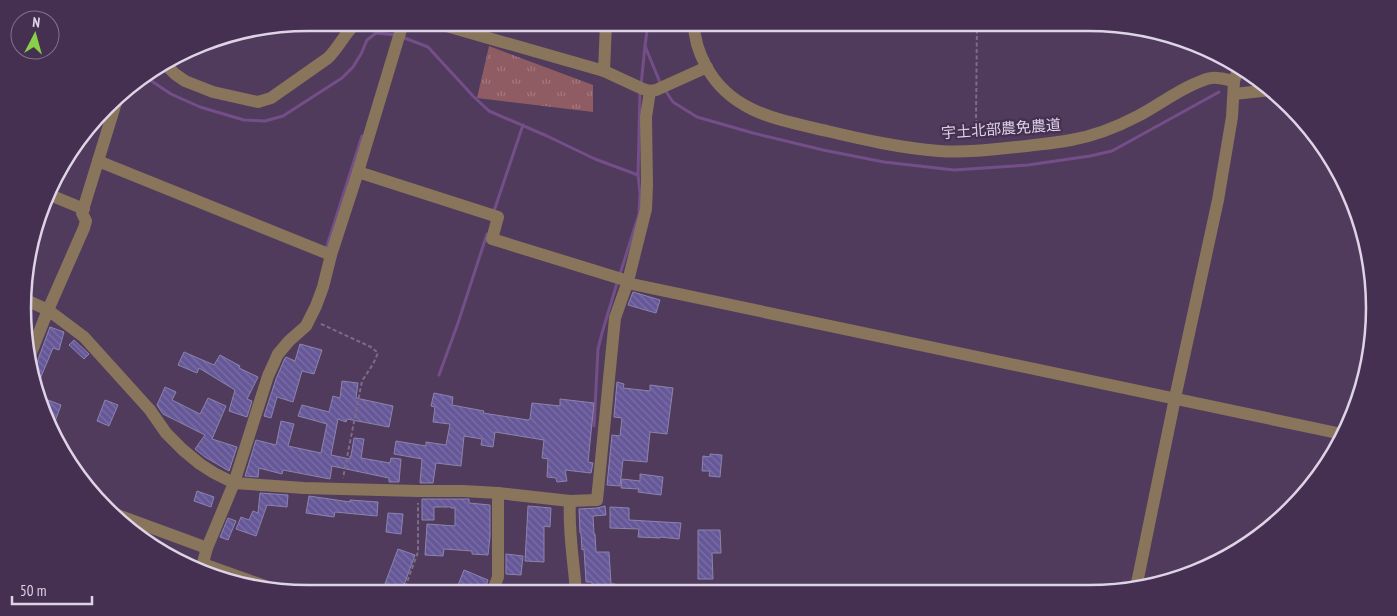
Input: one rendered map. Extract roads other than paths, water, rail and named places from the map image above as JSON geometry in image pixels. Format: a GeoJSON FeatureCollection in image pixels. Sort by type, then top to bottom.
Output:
{"type":"FeatureCollection","features":[{"type":"Feature","properties":{"kind":"street"},"geometry":{"type":"LineString","coordinates":[[169,68],[185,81],[206,89],[258,102],[271,98],[316,67],[335,50],[344,31]]}},
{"type":"Feature","properties":{"kind":"street"},"geometry":{"type":"LineString","coordinates":[[203,564],[207,548],[234,483],[268,376],[278,354],[288,341],[306,326],[324,287],[331,255],[358,172],[399,31]]}},
{"type":"Feature","properties":{"kind":"street"},"geometry":{"type":"LineString","coordinates":[[467,31],[604,71],[650,91],[707,67]]}},
{"type":"Feature","properties":{"kind":"street"},"geometry":{"type":"LineString","coordinates":[[604,71],[606,31]]}},
{"type":"Feature","properties":{"kind":"street","name":"宇土北部農免農道"},"geometry":{"type":"LineString","coordinates":[[695,31],[701,56],[713,78],[737,102],[767,116],[881,144],[940,151],[981,150],[1071,140],[1103,132],[1139,116],[1173,95],[1207,79],[1219,78],[1255,86]]}},
{"type":"Feature","properties":{"kind":"street"},"geometry":{"type":"LineString","coordinates":[[1138,580],[1218,200],[1231,124],[1235,82]]}},
{"type":"Feature","properties":{"kind":"street"},"geometry":{"type":"LineString","coordinates":[[31,302],[48,310],[84,337],[150,410],[166,433],[183,450],[207,469],[234,483],[304,488],[463,491],[570,501],[597,500],[615,318],[627,282],[646,210],[646,117],[650,91]]}},
{"type":"Feature","properties":{"kind":"street"},"geometry":{"type":"LineString","coordinates":[[34,345],[84,228],[86,221],[82,214],[113,111]]}},
{"type":"Feature","properties":{"kind":"street"},"geometry":{"type":"LineString","coordinates":[[98,161],[331,255]]}},
{"type":"Feature","properties":{"kind":"street"},"geometry":{"type":"LineString","coordinates":[[358,172],[498,217],[492,239],[627,282],[1336,433]]}},
{"type":"Feature","properties":{"kind":"street"},"geometry":{"type":"LineString","coordinates":[[55,197],[84,209]]}},
{"type":"Feature","properties":{"kind":"street"},"geometry":{"type":"LineString","coordinates":[[495,585],[498,577],[498,493]]}},
{"type":"Feature","properties":{"kind":"street"},"geometry":{"type":"LineString","coordinates":[[570,501],[570,535],[575,585]]}},
{"type":"Feature","properties":{"kind":"street"},"geometry":{"type":"LineString","coordinates":[[130,520],[207,548]]}},
{"type":"Feature","properties":{"kind":"waterway"},"geometry":{"type":"LineString","coordinates":[[647,31],[645,46],[661,85]]}},
{"type":"Feature","properties":{"kind":"waterway"},"geometry":{"type":"LineString","coordinates":[[151,80],[171,94],[200,107],[244,120],[265,121],[283,116],[342,78],[353,67],[367,40],[376,33],[396,35]]}},
{"type":"Feature","properties":{"kind":"waterway"},"geometry":{"type":"LineString","coordinates":[[402,37],[428,47],[489,111],[595,159],[638,175]]}},
{"type":"Feature","properties":{"kind":"waterway"},"geometry":{"type":"LineString","coordinates":[[641,85],[645,46]]}},
{"type":"Feature","properties":{"kind":"waterway"},"geometry":{"type":"LineString","coordinates":[[665,90],[673,102],[697,117],[753,133],[884,162],[954,170],[1028,165],[1112,151],[1219,92]]}},
{"type":"Feature","properties":{"kind":"waterway"},"geometry":{"type":"LineString","coordinates":[[620,274],[639,214],[640,91]]}},
{"type":"Feature","properties":{"kind":"waterway"},"geometry":{"type":"LineString","coordinates":[[494,211],[523,125]]}},
{"type":"Feature","properties":{"kind":"waterway"},"geometry":{"type":"LineString","coordinates":[[326,249],[362,136]]}},
{"type":"Feature","properties":{"kind":"waterway"},"geometry":{"type":"LineString","coordinates":[[439,375],[487,234]]}},
{"type":"Feature","properties":{"kind":"waterway"},"geometry":{"type":"LineString","coordinates":[[594,426],[598,349],[618,280]]}}]}
